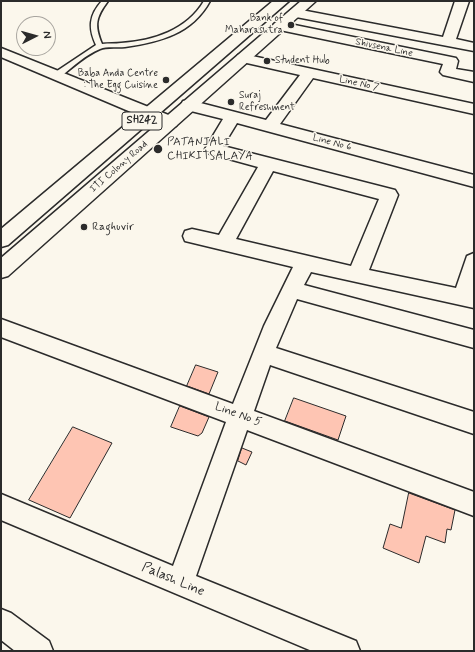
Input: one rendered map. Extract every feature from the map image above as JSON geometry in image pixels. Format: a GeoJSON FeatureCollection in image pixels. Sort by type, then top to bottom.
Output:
{"type":"FeatureCollection","features":[{"type":"Feature","properties":{"kind":"main road","name":"SH242"},"geometry":{"type":"LineString","coordinates":[[1,240],[151,114],[282,1]]}},
{"type":"Feature","properties":{"kind":"main road","name":"ITI Colony Road"},"geometry":{"type":"LineString","coordinates":[[1,270],[309,1]]}},
{"type":"Feature","properties":{"kind":"street"},"geometry":{"type":"LineString","coordinates":[[448,42],[462,1]]}},
{"type":"Feature","properties":{"kind":"street"},"geometry":{"type":"LineString","coordinates":[[296,12],[474,47]]}},
{"type":"Feature","properties":{"kind":"street","name":"Shivsena Line"},"geometry":{"type":"LineString","coordinates":[[280,26],[451,61],[448,72],[474,77]]}},
{"type":"Feature","properties":{"kind":"street"},"geometry":{"type":"LineString","coordinates":[[1,52],[170,122]]}},
{"type":"Feature","properties":{"kind":"street","name":"Line No 7"},"geometry":{"type":"LineString","coordinates":[[243,58],[474,109]]}},
{"type":"Feature","properties":{"kind":"street"},"geometry":{"type":"LineString","coordinates":[[269,127],[309,73]]}},
{"type":"Feature","properties":{"kind":"street","name":"Line No 6"},"geometry":{"type":"LineString","coordinates":[[189,106],[474,181]]}},
{"type":"Feature","properties":{"kind":"street"},"geometry":{"type":"LineString","coordinates":[[232,117],[213,149],[268,165],[389,195],[357,275]]}},
{"type":"Feature","properties":{"kind":"street"},"geometry":{"type":"LineString","coordinates":[[224,243],[268,165]]}},
{"type":"Feature","properties":{"kind":"street"},"geometry":{"type":"LineString","coordinates":[[192,236],[357,275],[468,298],[474,261]]}},
{"type":"Feature","properties":{"kind":"street"},"geometry":{"type":"LineString","coordinates":[[180,583],[263,353],[274,326],[305,263]]}},
{"type":"Feature","properties":{"kind":"street"},"geometry":{"type":"LineString","coordinates":[[292,290],[474,339]]}},
{"type":"Feature","properties":{"kind":"street","name":"Line No 5"},"geometry":{"type":"LineString","coordinates":[[1,328],[474,504]]}},
{"type":"Feature","properties":{"kind":"street"},"geometry":{"type":"LineString","coordinates":[[263,353],[474,423]]}},
{"type":"Feature","properties":{"kind":"street","name":"Palash Line"},"geometry":{"type":"LineString","coordinates":[[1,507],[346,651]]}},
{"type":"Feature","properties":{"kind":"street"},"geometry":{"type":"LineString","coordinates":[[1,623],[39,651]]}},
{"type":"Feature","properties":{"kind":"lane"},"geometry":{"type":"LineString","coordinates":[[100,46],[95,37],[92,26],[95,14],[105,1]]}},
{"type":"Feature","properties":{"kind":"lane"},"geometry":{"type":"LineString","coordinates":[[57,75],[100,46],[128,44],[170,34],[199,15],[206,1]]}},
{"type":"Feature","properties":{"kind":"building"},"geometry":{"type":"Polygon","coordinates":[[[196,365],[218,372],[209,394],[187,386],[196,365]]]}},
{"type":"Feature","properties":{"kind":"building"},"geometry":{"type":"Polygon","coordinates":[[[294,398],[346,416],[338,440],[285,421],[294,398]]]}},
{"type":"Feature","properties":{"kind":"building"},"geometry":{"type":"Polygon","coordinates":[[[180,406],[209,417],[202,433],[198,436],[171,427],[180,406]]]}},
{"type":"Feature","properties":{"kind":"building"},"geometry":{"type":"Polygon","coordinates":[[[73,427],[112,443],[70,518],[29,500],[73,427]]]}},
{"type":"Feature","properties":{"kind":"building"},"geometry":{"type":"Polygon","coordinates":[[[242,448],[252,452],[246,465],[238,461],[242,448]]]}},
{"type":"Feature","properties":{"kind":"building"},"geometry":{"type":"Polygon","coordinates":[[[409,493],[455,510],[451,530],[447,529],[445,543],[426,536],[419,563],[383,548],[390,524],[401,528],[409,493]]]}},
{"type":"Feature","properties":{"kind":"place","name":"Bank of Maharashtra"},"geometry":{"type":"Point","coordinates":[291,25]}},
{"type":"Feature","properties":{"kind":"place","name":"Student Hub"},"geometry":{"type":"Point","coordinates":[267,61]}},
{"type":"Feature","properties":{"kind":"place","name":"Baba Anda Centre : The Egg Cuisine"},"geometry":{"type":"Point","coordinates":[166,80]}},
{"type":"Feature","properties":{"kind":"place","name":"Suraj Refreshment"},"geometry":{"type":"Point","coordinates":[231,102]}},
{"type":"Feature","properties":{"kind":"place","name":"PATANJALI CHIKITSALAYA"},"geometry":{"type":"Point","coordinates":[158,149]}},
{"type":"Feature","properties":{"kind":"place","name":"Raghuvir"},"geometry":{"type":"Point","coordinates":[84,227]}}]}
